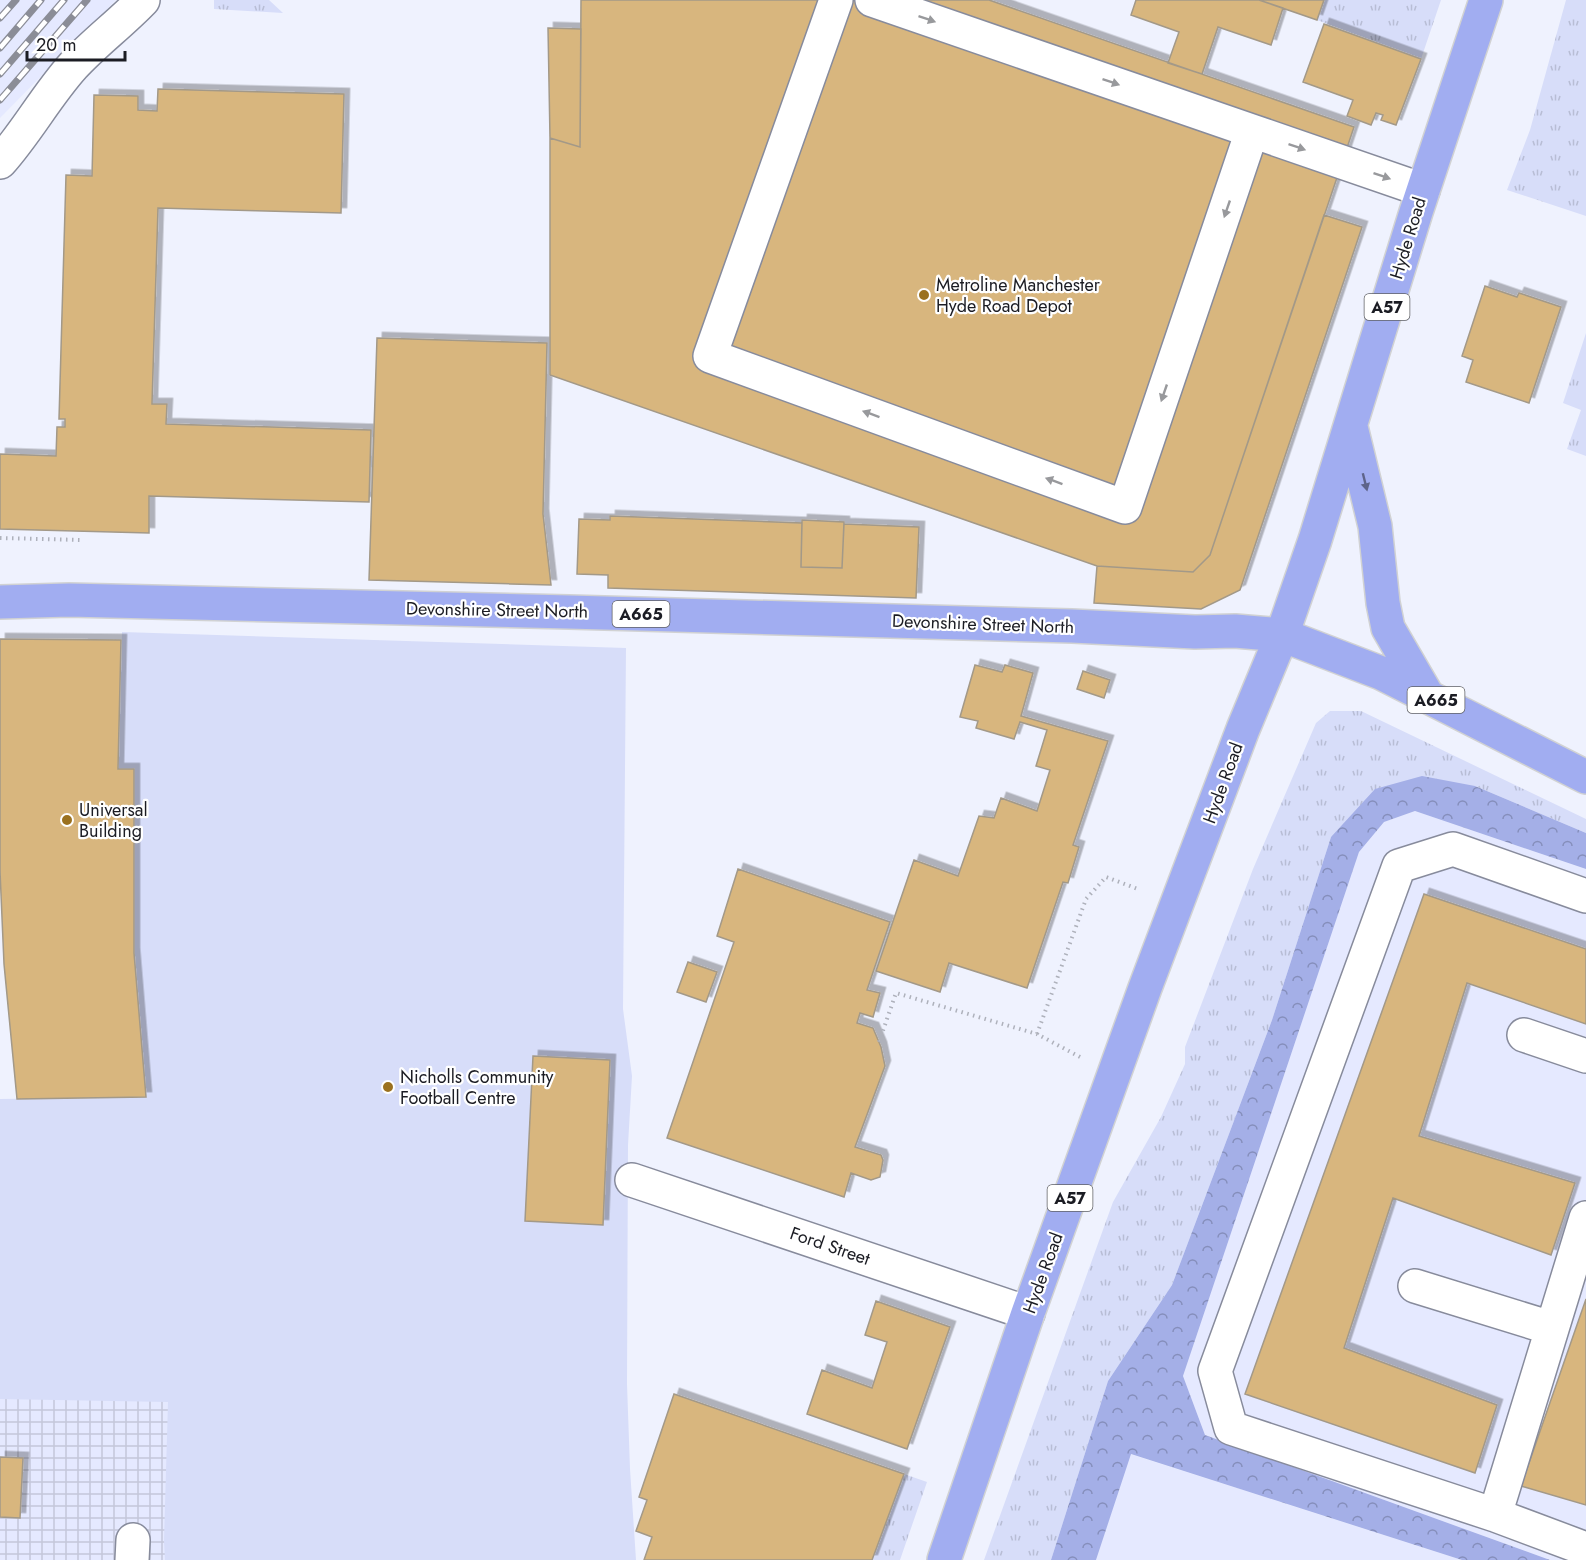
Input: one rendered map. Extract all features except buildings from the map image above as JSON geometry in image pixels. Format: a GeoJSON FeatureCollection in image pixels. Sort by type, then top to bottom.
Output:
{"type":"FeatureCollection","features":[{"type":"Feature","properties":{"kind":"highway","name":"Hyde Road"},"geometry":{"type":"LineString","coordinates":[[944,1560],[1145,988],[1243,729],[1282,635],[1315,540],[1420,201],[1486,0]]}},
{"type":"Feature","properties":{"kind":"highway"},"geometry":{"type":"LineString","coordinates":[[1351,425],[1375,526],[1388,628],[1427,695]]}},
{"type":"Feature","properties":{"kind":"highway","name":"Devonshire Street North"},"geometry":{"type":"LineString","coordinates":[[0,602],[80,600],[581,612],[1072,626],[1195,632],[1235,631],[1282,635]]}},
{"type":"Feature","properties":{"kind":"highway","name":"A665"},"geometry":{"type":"LineString","coordinates":[[1282,635],[1364,665],[1586,777]]}},
{"type":"Feature","properties":{"kind":"street"},"geometry":{"type":"LineString","coordinates":[[0,162],[16,144],[42,105],[73,66],[143,0]]}},
{"type":"Feature","properties":{"kind":"street"},"geometry":{"type":"LineString","coordinates":[[836,0],[710,356],[1125,507],[1249,142]]}},
{"type":"Feature","properties":{"kind":"street"},"geometry":{"type":"LineString","coordinates":[[872,0],[1249,142],[1420,201]]}},
{"type":"Feature","properties":{"kind":"street"},"geometry":{"type":"LineString","coordinates":[[1586,896],[1453,849],[1399,866],[1215,1371],[1231,1428],[1495,1515],[1586,1549]]}},
{"type":"Feature","properties":{"kind":"street"},"geometry":{"type":"LineString","coordinates":[[1524,1035],[1586,1056]]}},
{"type":"Feature","properties":{"kind":"street","name":"Ford Street"},"geometry":{"type":"LineString","coordinates":[[632,1179],[1029,1313]]}},
{"type":"Feature","properties":{"kind":"street"},"geometry":{"type":"LineString","coordinates":[[1495,1515],[1586,1218]]}},
{"type":"Feature","properties":{"kind":"street"},"geometry":{"type":"LineString","coordinates":[[1415,1286],[1551,1328]]}},
{"type":"Feature","properties":{"kind":"path"},"geometry":{"type":"LineString","coordinates":[[0,538],[82,540]]}},
{"type":"Feature","properties":{"kind":"path"},"geometry":{"type":"LineString","coordinates":[[1037,1034],[1086,899],[1106,877],[1138,888]]}},
{"type":"Feature","properties":{"kind":"path"},"geometry":{"type":"LineString","coordinates":[[879,1042],[896,993],[1037,1034],[1080,1057]]}},
{"type":"Feature","properties":{"kind":"shaded area"},"geometry":{"type":"Polygon","coordinates":[[[0,0],[116,0],[0,118],[0,0]]]}},
{"type":"Feature","properties":{"kind":"shaded area"},"geometry":{"type":"Polygon","coordinates":[[[1415,811],[1586,869],[1586,1560],[1550,1560],[1205,1435],[1183,1376],[1359,852],[1384,822],[1415,811]]]}},
{"type":"Feature","properties":{"kind":"shaded area"},"geometry":{"type":"Polygon","coordinates":[[[0,1392],[172,1398],[180,1560],[0,1560],[0,1392]]]}},
{"type":"Feature","properties":{"kind":"shaded area"},"geometry":{"type":"Polygon","coordinates":[[[1130,1454],[1462,1560],[1096,1560],[1130,1454]]]}},
{"type":"Feature","properties":{"kind":"green space"},"geometry":{"type":"Polygon","coordinates":[[[214,0],[269,0],[283,13],[214,9],[214,0]]]}},
{"type":"Feature","properties":{"kind":"green space"},"geometry":{"type":"Polygon","coordinates":[[[1324,0],[1441,0],[1421,59],[1317,20],[1324,0]]]}},
{"type":"Feature","properties":{"kind":"green space"},"geometry":{"type":"Polygon","coordinates":[[[1566,0],[1586,0],[1586,216],[1507,190],[1530,130],[1566,0]]]}},
{"type":"Feature","properties":{"kind":"green space"},"geometry":{"type":"Polygon","coordinates":[[[1586,333],[1586,456],[1567,449],[1581,410],[1563,403],[1586,333]]]}},
{"type":"Feature","properties":{"kind":"green space","name":"Nicholls Community Football Centre"},"geometry":{"type":"Polygon","coordinates":[[[122,632],[626,648],[623,1009],[632,1076],[628,1145],[627,1384],[636,1560],[165,1560],[168,1402],[0,1399],[0,1099],[146,1097],[134,953],[134,769],[118,769],[122,632]]]}},
{"type":"Feature","properties":{"kind":"green space"},"geometry":{"type":"Polygon","coordinates":[[[1330,711],[1361,711],[1586,819],[1586,833],[1475,786],[1331,837],[1272,1020],[1172,1285],[1108,1381],[1051,1560],[984,1560],[1113,1202],[1161,1117],[1185,1064],[1185,1047],[1253,869],[1316,723],[1330,711]]]}},
{"type":"Feature","properties":{"kind":"green space"},"geometry":{"type":"Polygon","coordinates":[[[1422,776],[1475,786],[1586,833],[1586,869],[1415,811],[1384,822],[1359,852],[1183,1376],[1205,1435],[1550,1560],[1462,1560],[1131,1454],[1096,1560],[1051,1560],[1108,1381],[1172,1285],[1272,1020],[1331,837],[1375,789],[1422,776]]]}},
{"type":"Feature","properties":{"kind":"green space"},"geometry":{"type":"Polygon","coordinates":[[[904,1474],[927,1482],[900,1560],[872,1560],[904,1474]]]}},
{"type":"Feature","properties":{"kind":"railway"},"geometry":{"type":"LineString","coordinates":[[0,18],[16,0]]}},
{"type":"Feature","properties":{"kind":"railway"},"geometry":{"type":"LineString","coordinates":[[0,48],[41,0]]}},
{"type":"Feature","properties":{"kind":"railway"},"geometry":{"type":"LineString","coordinates":[[0,74],[64,0]]}},
{"type":"Feature","properties":{"kind":"railway"},"geometry":{"type":"LineString","coordinates":[[0,100],[87,0]]}},
{"type":"Feature","properties":{"kind":"place","name":"Metroline Manchester Hyde Road Depot"},"geometry":{"type":"Point","coordinates":[924,295]}},
{"type":"Feature","properties":{"kind":"place","name":"Universal Building"},"geometry":{"type":"Point","coordinates":[67,820]}},
{"type":"Feature","properties":{"kind":"place","name":"Nicholls Community Football Centre"},"geometry":{"type":"Point","coordinates":[388,1087]}}]}
